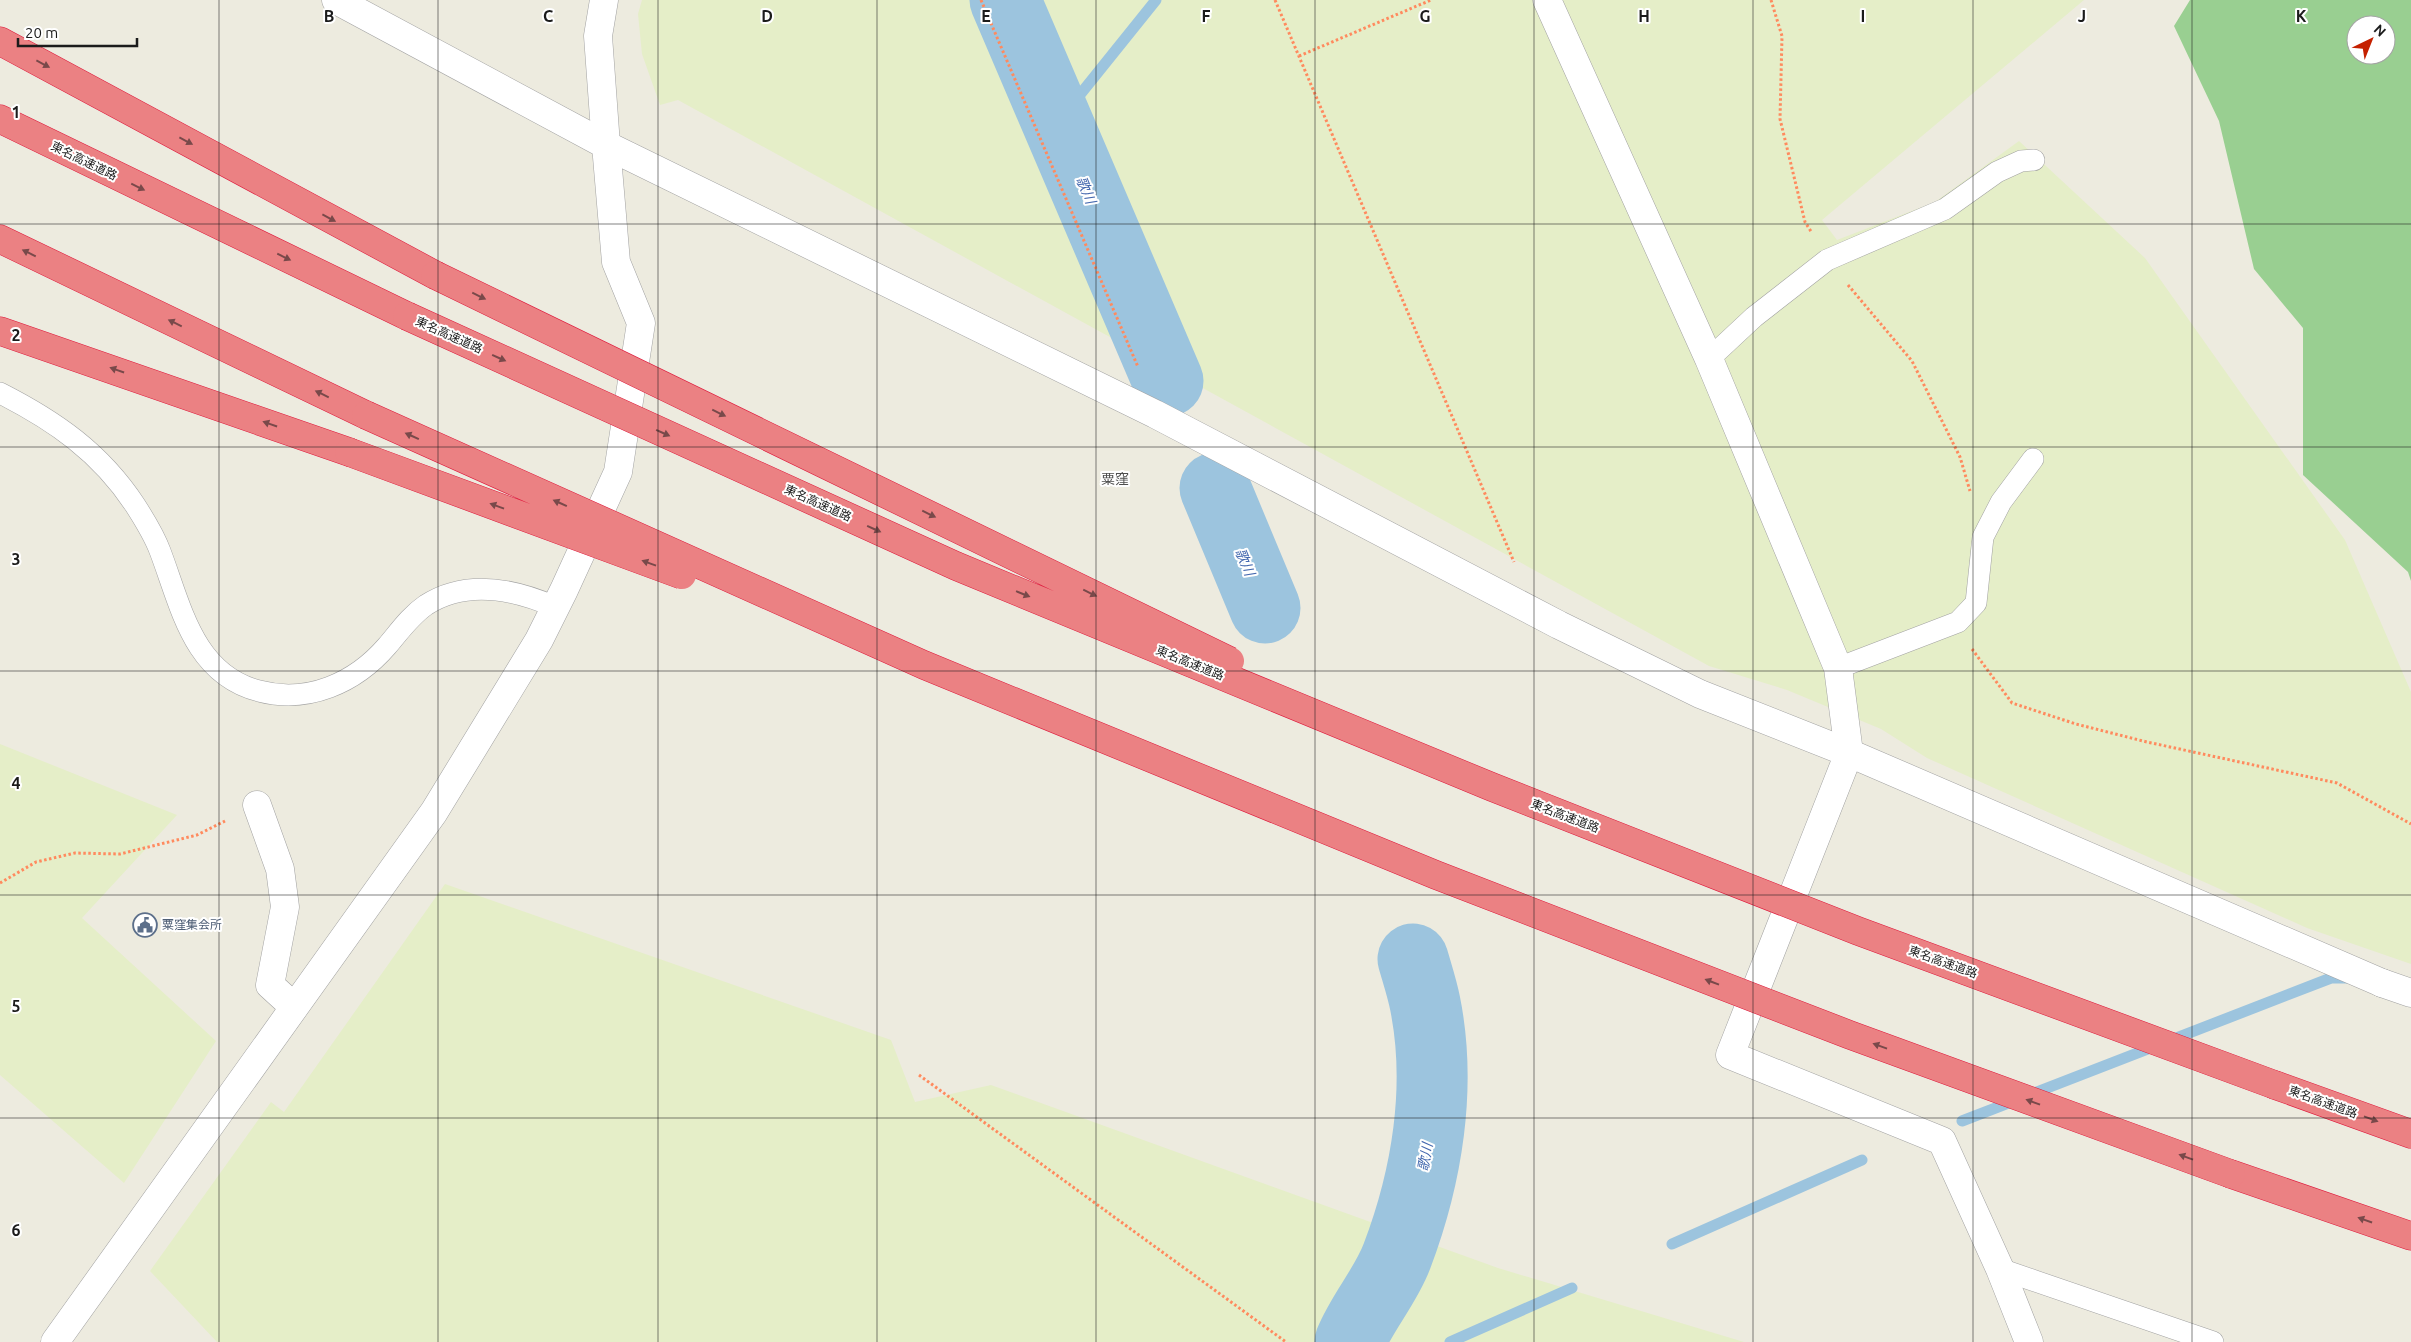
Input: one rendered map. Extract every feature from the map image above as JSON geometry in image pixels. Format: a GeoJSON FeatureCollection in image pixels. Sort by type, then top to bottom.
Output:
{"type":"FeatureCollection","features":[{"type":"Feature","properties":{"kind":"highway"},"geometry":{"type":"LineString","coordinates":[[0,41],[435,275],[1492,787]]}},
{"type":"Feature","properties":{"kind":"highway","name":"東名高速道路"},"geometry":{"type":"LineString","coordinates":[[0,119],[407,316],[956,566],[1492,787],[1849,927],[2411,1134]]}},
{"type":"Feature","properties":{"kind":"highway"},"geometry":{"type":"LineString","coordinates":[[0,238],[366,415],[924,665],[1436,875],[1850,1035],[2232,1174],[2411,1236]]}},
{"type":"Feature","properties":{"kind":"highway"},"geometry":{"type":"LineString","coordinates":[[0,331],[350,452],[924,665]]}},
{"type":"Feature","properties":{"kind":"street"},"geometry":{"type":"LineString","coordinates":[[336,0],[606,145],[1156,414],[1559,625],[1700,694],[1849,753],[2411,993]]}},
{"type":"Feature","properties":{"kind":"street"},"geometry":{"type":"LineString","coordinates":[[55,1342],[434,812],[493,719],[555,608],[618,472],[641,323],[616,262],[598,36],[604,0]]}},
{"type":"Feature","properties":{"kind":"street"},"geometry":{"type":"LineString","coordinates":[[1548,0],[1709,359],[1838,668],[1849,753],[1730,1055],[1942,1141],[2000,1270],[2029,1342]]}},
{"type":"Feature","properties":{"kind":"street"},"geometry":{"type":"LineString","coordinates":[[257,805],[280,869],[285,907],[270,985],[294,1007]]}},
{"type":"Feature","properties":{"kind":"lane"},"geometry":{"type":"LineString","coordinates":[[1709,359],[1754,317],[1827,260],[1945,209],[1997,172],[2021,161],[2034,160]]}},
{"type":"Feature","properties":{"kind":"lane"},"geometry":{"type":"LineString","coordinates":[[0,393],[63,429],[102,464],[134,504],[159,549],[180,609],[196,645],[225,676],[242,685],[282,695],[302,695],[325,690],[342,683],[377,657],[410,618],[426,605],[460,591],[499,589],[535,598],[555,608]]}},
{"type":"Feature","properties":{"kind":"lane"},"geometry":{"type":"LineString","coordinates":[[1838,668],[1958,622],[1976,603],[1983,537],[2002,502],[2033,459]]}},
{"type":"Feature","properties":{"kind":"lane"},"geometry":{"type":"LineString","coordinates":[[2000,1270],[2213,1342]]}},
{"type":"Feature","properties":{"kind":"path"},"geometry":{"type":"LineString","coordinates":[[981,0],[1133,354],[1156,414]]}},
{"type":"Feature","properties":{"kind":"path"},"geometry":{"type":"LineString","coordinates":[[1275,0],[1515,563]]}},
{"type":"Feature","properties":{"kind":"path"},"geometry":{"type":"LineString","coordinates":[[1299,56],[1431,0]]}},
{"type":"Feature","properties":{"kind":"path"},"geometry":{"type":"LineString","coordinates":[[1958,622],[1976,656],[2012,703],[2076,724],[2147,742],[2337,783],[2411,824]]}},
{"type":"Feature","properties":{"kind":"path"},"geometry":{"type":"LineString","coordinates":[[0,883],[36,862],[75,853],[120,854],[197,835],[257,805]]}},
{"type":"Feature","properties":{"kind":"path"},"geometry":{"type":"LineString","coordinates":[[919,1075],[1286,1342]]}},
{"type":"Feature","properties":{"kind":"green space"},"geometry":{"type":"Polygon","coordinates":[[[642,0],[2084,0],[1822,220],[1837,240],[1935,202],[2019,141],[2145,258],[2345,540],[2411,692],[2411,964],[2307,928],[1927,758],[1881,729],[1787,690],[1709,666],[678,100],[660,105],[642,54],[638,14],[642,0]]]}},
{"type":"Feature","properties":{"kind":"green space"},"geometry":{"type":"Polygon","coordinates":[[[2190,0],[2411,0],[2411,581],[2408,572],[2303,475],[2303,328],[2254,269],[2219,121],[2174,26],[2190,0]]]}},
{"type":"Feature","properties":{"kind":"green space"},"geometry":{"type":"Polygon","coordinates":[[[0,744],[177,815],[82,918],[216,1041],[124,1183],[0,1075],[0,744]]]}},
{"type":"Feature","properties":{"kind":"green space"},"geometry":{"type":"Polygon","coordinates":[[[445,884],[891,1040],[915,1102],[991,1085],[1498,1268],[1744,1342],[217,1342],[150,1271],[271,1102],[284,1112],[445,884]]]}},
{"type":"Feature","properties":{"kind":"waterway","name":"歌川"},"geometry":{"type":"LineString","coordinates":[[1005,0],[1168,381]]}},
{"type":"Feature","properties":{"kind":"waterway"},"geometry":{"type":"LineString","coordinates":[[1058,122],[1156,0]]}},
{"type":"Feature","properties":{"kind":"waterway","name":"歌川"},"geometry":{"type":"LineString","coordinates":[[1215,488],[1265,608]]}},
{"type":"Feature","properties":{"kind":"waterway","name":"歌川"},"geometry":{"type":"LineString","coordinates":[[1350,1342],[1387,1278],[1397,1256],[1408,1226],[1424,1163],[1432,1099],[1432,1067],[1425,1003],[1413,959]]}},
{"type":"Feature","properties":{"kind":"waterway"},"geometry":{"type":"LineString","coordinates":[[1962,1121],[2331,978],[2352,978]]}},
{"type":"Feature","properties":{"kind":"waterway"},"geometry":{"type":"LineString","coordinates":[[1672,1244],[1862,1160]]}},
{"type":"Feature","properties":{"kind":"waterway"},"geometry":{"type":"LineString","coordinates":[[1450,1342],[1572,1288]]}},
{"type":"Feature","properties":{"kind":"place","name":"粟窪集会所"},"geometry":{"type":"Point","coordinates":[145,925]}},
{"type":"Feature","properties":{"kind":"district","name":"粟窪"},"geometry":{"type":"Point","coordinates":[1115,479]}}]}
